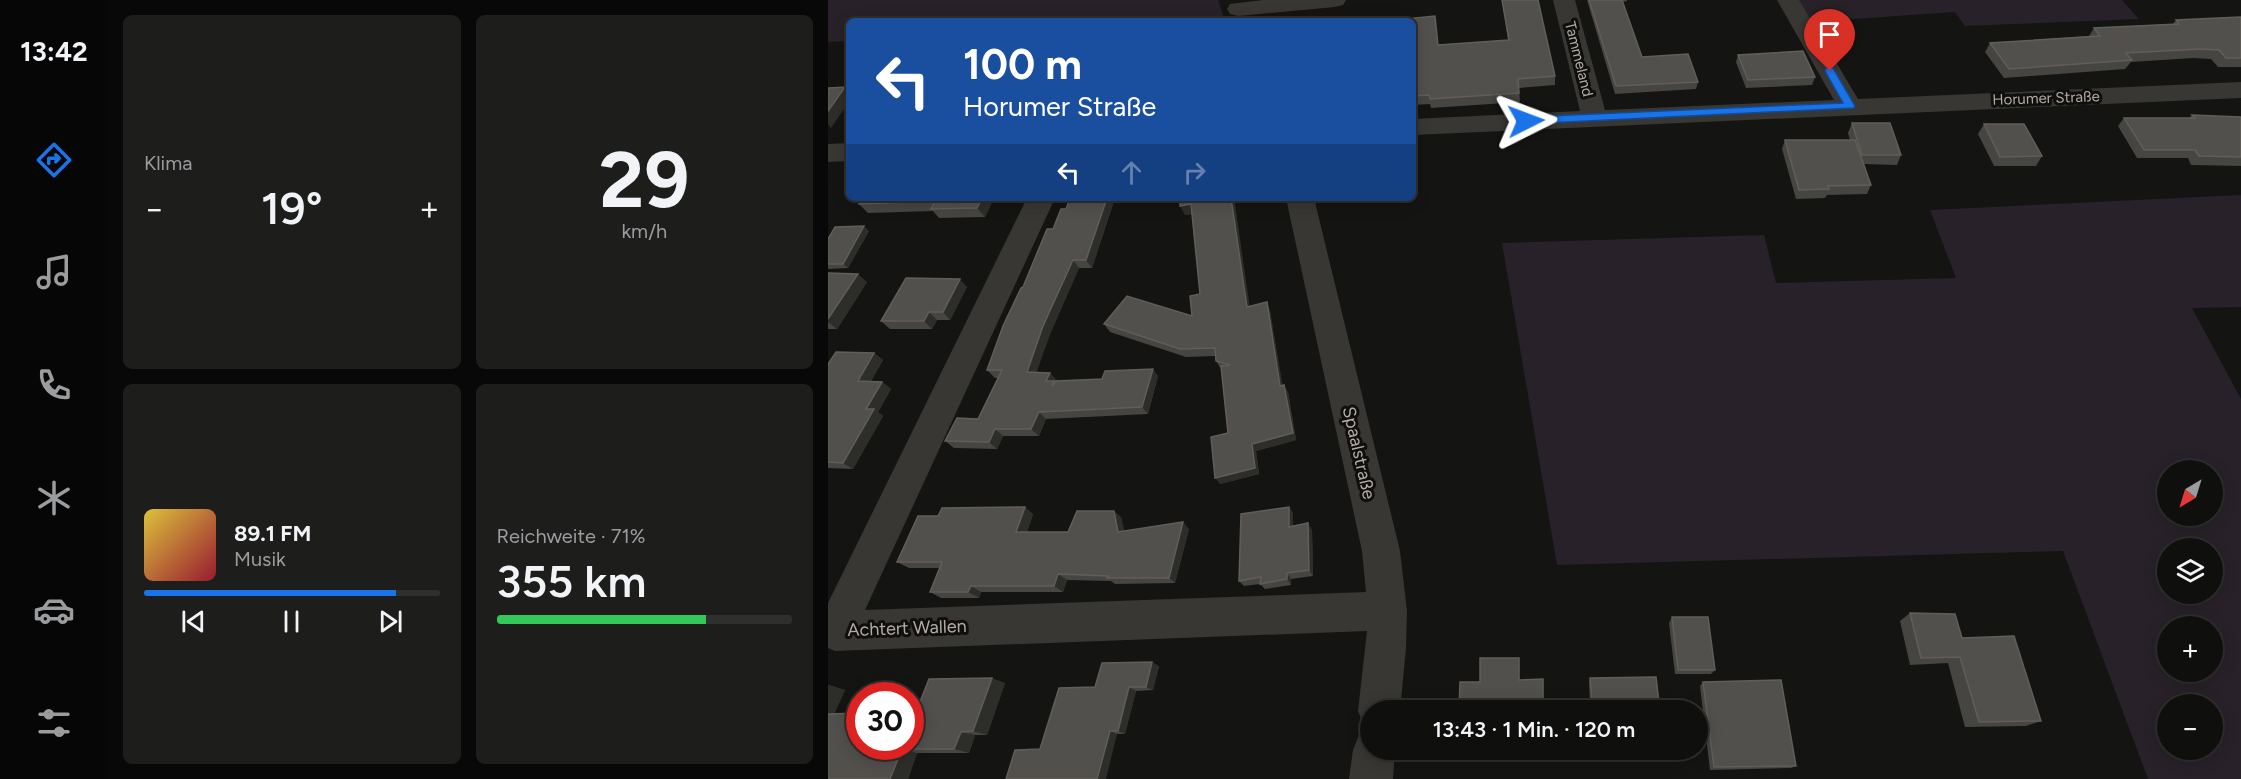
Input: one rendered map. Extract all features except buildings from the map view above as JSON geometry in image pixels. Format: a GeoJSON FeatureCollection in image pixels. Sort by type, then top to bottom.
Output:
{"type":"FeatureCollection","features":[{"type":"Feature","properties":{"kind":"street"},"geometry":{"type":"LineString","coordinates":[[1238,10],[1335,0]]}},
{"type":"Feature","properties":{"kind":"street","name":"Tammeland"},"geometry":{"type":"LineString","coordinates":[[1564,0],[1594,117]]}},
{"type":"Feature","properties":{"kind":"street"},"geometry":{"type":"LineString","coordinates":[[1788,0],[1850,106]]}},
{"type":"Feature","properties":{"kind":"street","name":"Horumer Straße"},"geometry":{"type":"LineString","coordinates":[[1416,127],[1594,117],[2241,90]]}},
{"type":"Feature","properties":{"kind":"street"},"geometry":{"type":"LineString","coordinates":[[828,153],[846,152]]}},
{"type":"Feature","properties":{"kind":"street","name":"Achtert Wallen"},"geometry":{"type":"LineString","coordinates":[[1040,201],[835,631],[1387,610]]}},
{"type":"Feature","properties":{"kind":"street","name":"Spaalstraße"},"geometry":{"type":"LineString","coordinates":[[1301,201],[1381,551],[1387,610],[1386,648],[1380,700]]}},
{"type":"Feature","properties":{"kind":"street"},"geometry":{"type":"LineString","coordinates":[[1371,779],[1373,760]]}},
{"type":"Feature","properties":{"kind":"shaded area"},"geometry":{"type":"Polygon","coordinates":[[[828,0],[1218,0],[1224,18],[846,18],[846,41],[828,42],[828,0]]]}},
{"type":"Feature","properties":{"kind":"shaded area"},"geometry":{"type":"Polygon","coordinates":[[[1798,0],[2122,0],[2139,19],[1965,26],[1955,12],[1810,22],[1798,0]]]}},
{"type":"Feature","properties":{"kind":"shaded area"},"geometry":{"type":"Polygon","coordinates":[[[2241,195],[2241,307],[2192,308],[2241,399],[2241,779],[2148,779],[2063,551],[1557,565],[1502,243],[1764,235],[1776,283],[1956,278],[1930,210],[2241,195]]]}},
{"type":"Feature","properties":{"kind":"route"},"geometry":{"type":"LineString","coordinates":[[1526,121],[1850,106],[1830,71]]}}]}
